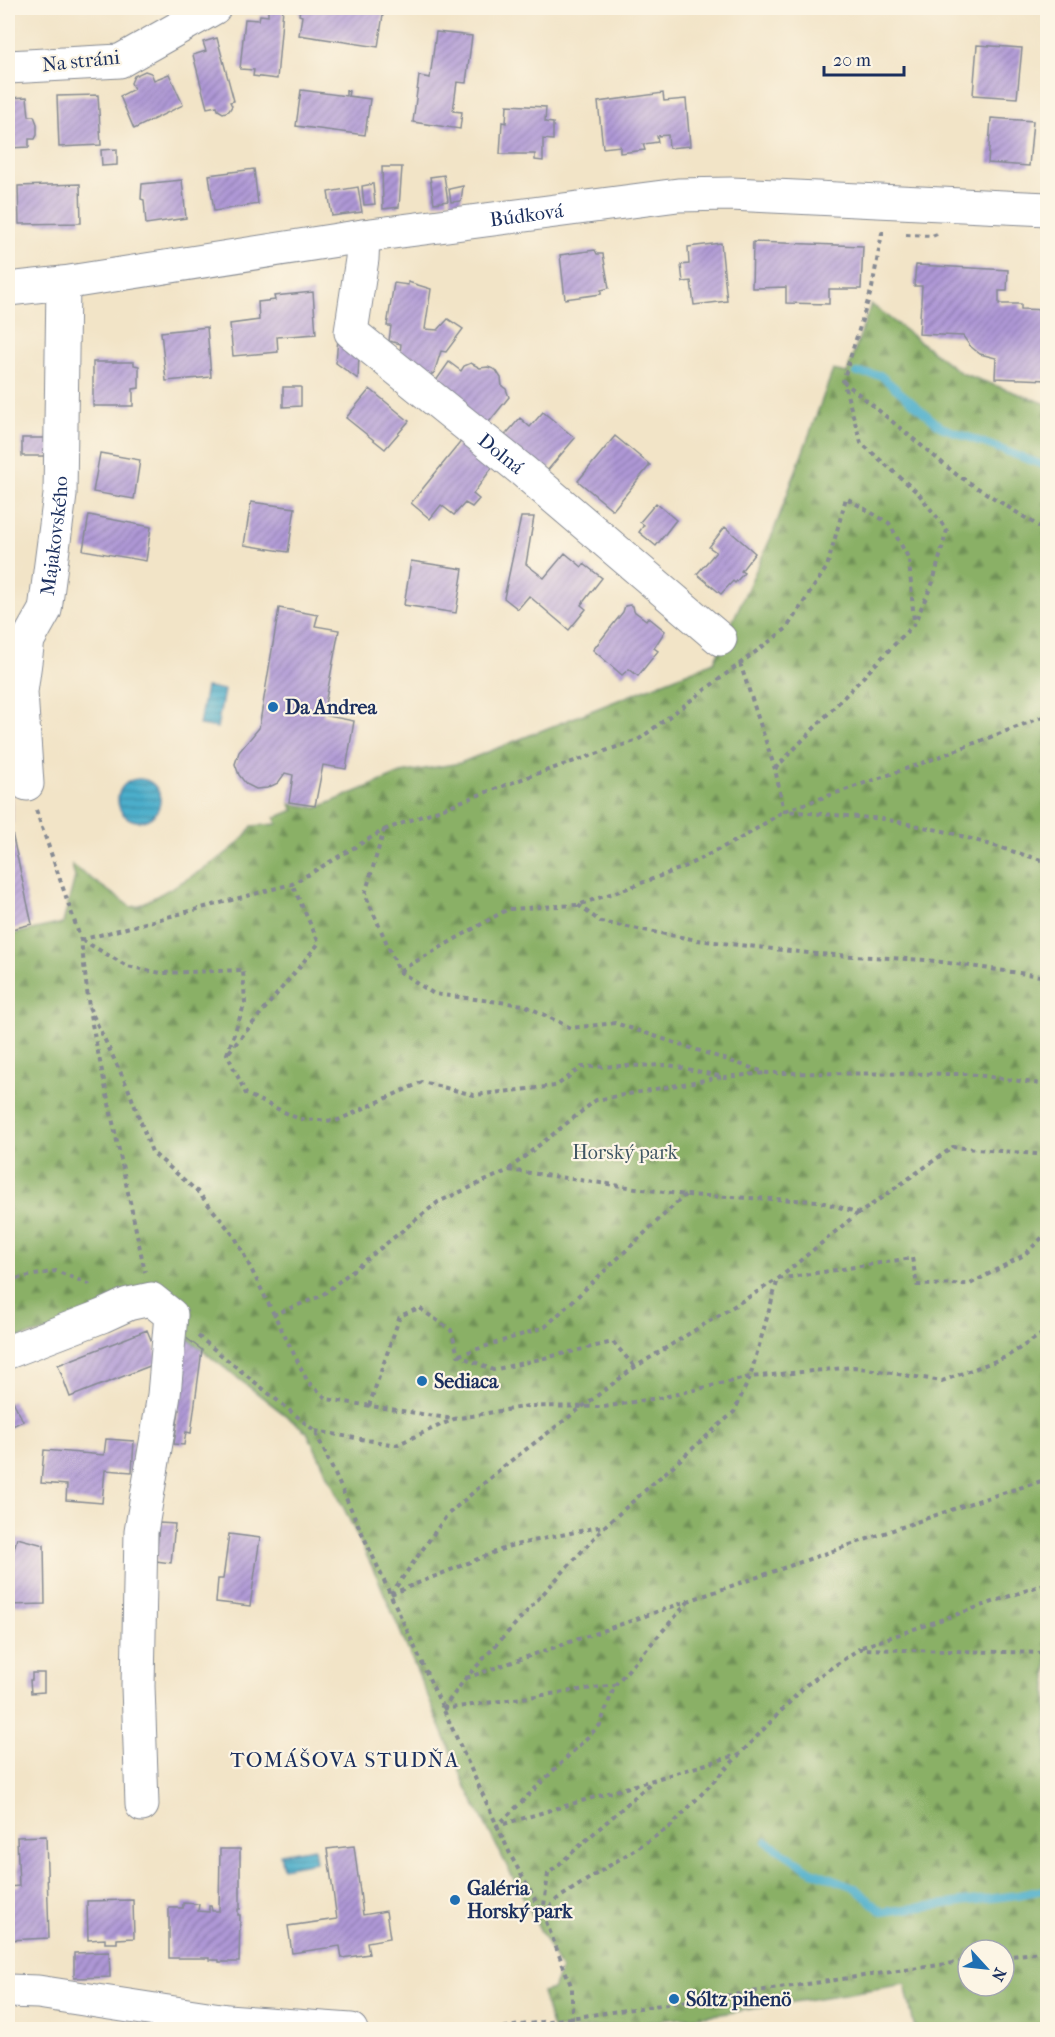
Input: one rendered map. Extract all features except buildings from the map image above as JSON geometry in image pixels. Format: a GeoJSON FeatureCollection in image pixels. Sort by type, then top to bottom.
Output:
{"type":"FeatureCollection","features":[{"type":"Feature","properties":{"kind":"street","name":"Na stráni"},"geometry":{"type":"LineString","coordinates":[[8,67],[120,61],[214,8]]}},
{"type":"Feature","properties":{"kind":"street","name":"Búdková"},"geometry":{"type":"LineString","coordinates":[[8,289],[63,283],[363,236],[678,195],[730,194],[1047,209]]}},
{"type":"Feature","properties":{"kind":"street","name":"Dolná"},"geometry":{"type":"LineString","coordinates":[[363,236],[362,259],[351,332],[523,471],[720,639]]}},
{"type":"Feature","properties":{"kind":"street","name":"Majakovského"},"geometry":{"type":"LineString","coordinates":[[27,784],[21,692],[28,640],[45,610],[60,495],[63,283]]}},
{"type":"Feature","properties":{"kind":"street"},"geometry":{"type":"LineString","coordinates":[[8,1352],[128,1304],[161,1307],[164,1395],[141,1532],[138,1686],[142,1805]]}},
{"type":"Feature","properties":{"kind":"street"},"geometry":{"type":"LineString","coordinates":[[8,1991],[38,1992],[227,2022],[351,2030]]}},
{"type":"Feature","properties":{"kind":"path"},"geometry":{"type":"LineString","coordinates":[[775,770],[914,624],[933,582],[947,530],[918,493],[861,443],[843,381],[872,288],[882,233],[892,234]]}},
{"type":"Feature","properties":{"kind":"path"},"geometry":{"type":"LineString","coordinates":[[902,234],[932,236],[941,233]]}},
{"type":"Feature","properties":{"kind":"path"},"geometry":{"type":"LineString","coordinates":[[843,381],[957,476],[1047,532]]}},
{"type":"Feature","properties":{"kind":"path"},"geometry":{"type":"LineString","coordinates":[[81,940],[292,884],[384,830],[530,776],[638,740],[786,629],[827,567],[846,498],[889,523],[909,559],[914,624]]}},
{"type":"Feature","properties":{"kind":"path"},"geometry":{"type":"LineString","coordinates":[[720,639],[741,664],[775,770],[784,811]]}},
{"type":"Feature","properties":{"kind":"path"},"geometry":{"type":"LineString","coordinates":[[399,971],[508,909],[578,905],[682,868],[744,836],[784,811],[920,764],[1047,714]]}},
{"type":"Feature","properties":{"kind":"path"},"geometry":{"type":"LineString","coordinates":[[27,784],[81,940],[89,1007],[161,1307],[315,1431],[512,1858],[543,1914],[572,1988],[572,2030]]}},
{"type":"Feature","properties":{"kind":"path"},"geometry":{"type":"LineString","coordinates":[[784,811],[884,819],[948,832],[1047,862]]}},
{"type":"Feature","properties":{"kind":"path"},"geometry":{"type":"LineString","coordinates":[[384,830],[365,894],[399,971],[434,994],[524,1005],[571,1028],[615,1023],[767,1073]]}},
{"type":"Feature","properties":{"kind":"path"},"geometry":{"type":"LineString","coordinates":[[227,1054],[319,943],[292,884]]}},
{"type":"Feature","properties":{"kind":"path"},"geometry":{"type":"LineString","coordinates":[[578,905],[601,921],[697,940],[816,954],[927,960],[1047,977]]}},
{"type":"Feature","properties":{"kind":"path"},"geometry":{"type":"LineString","coordinates":[[81,940],[127,966],[161,973],[243,970],[245,1003],[227,1054],[246,1094],[299,1119],[336,1120],[422,1082],[474,1095],[556,1086],[582,1067],[669,1065],[724,1077]]}},
{"type":"Feature","properties":{"kind":"path"},"geometry":{"type":"LineString","coordinates":[[89,1007],[128,1088],[152,1152],[198,1192],[235,1237],[308,1382],[327,1399],[454,1419]]}},
{"type":"Feature","properties":{"kind":"path"},"geometry":{"type":"LineString","coordinates":[[273,1315],[321,1296],[438,1202],[509,1170],[596,1100],[724,1077],[767,1073],[969,1074],[1047,1085]]}},
{"type":"Feature","properties":{"kind":"path"},"geometry":{"type":"LineString","coordinates":[[509,1170],[685,1195],[817,1201],[860,1213],[953,1147],[1047,1155]]}},
{"type":"Feature","properties":{"kind":"path"},"geometry":{"type":"LineString","coordinates":[[458,1355],[544,1327],[685,1195]]}},
{"type":"Feature","properties":{"kind":"path"},"geometry":{"type":"LineString","coordinates":[[390,1594],[447,1515],[504,1466],[635,1367],[778,1279],[858,1213]]}},
{"type":"Feature","properties":{"kind":"path"},"geometry":{"type":"LineString","coordinates":[[778,1279],[912,1258],[917,1285],[970,1284],[1024,1254],[1047,1232]]}},
{"type":"Feature","properties":{"kind":"path"},"geometry":{"type":"LineString","coordinates":[[8,1280],[56,1271],[89,1284],[99,1303],[102,1316]]}},
{"type":"Feature","properties":{"kind":"path"},"geometry":{"type":"LineString","coordinates":[[443,1709],[465,1679],[605,1526],[734,1412],[750,1377],[778,1279]]}},
{"type":"Feature","properties":{"kind":"path"},"geometry":{"type":"LineString","coordinates":[[369,1406],[400,1316],[419,1308],[451,1330],[458,1355]]}},
{"type":"Feature","properties":{"kind":"path"},"geometry":{"type":"LineString","coordinates":[[315,1431],[396,1445],[454,1419],[528,1406],[604,1407],[750,1377],[854,1367],[942,1381],[1006,1357],[1047,1330]]}},
{"type":"Feature","properties":{"kind":"path"},"geometry":{"type":"LineString","coordinates":[[458,1355],[493,1370],[613,1342],[635,1367]]}},
{"type":"Feature","properties":{"kind":"path"},"geometry":{"type":"LineString","coordinates":[[465,1679],[974,1502],[1047,1479]]}},
{"type":"Feature","properties":{"kind":"path"},"geometry":{"type":"LineString","coordinates":[[390,1594],[510,1546],[605,1526]]}},
{"type":"Feature","properties":{"kind":"path"},"geometry":{"type":"LineString","coordinates":[[543,1914],[557,1899],[670,1827],[806,1685],[859,1648],[1047,1583]]}},
{"type":"Feature","properties":{"kind":"path"},"geometry":{"type":"LineString","coordinates":[[497,1826],[600,1725],[615,1685],[690,1601]]}},
{"type":"Feature","properties":{"kind":"path"},"geometry":{"type":"LineString","coordinates":[[859,1648],[1047,1653]]}},
{"type":"Feature","properties":{"kind":"path"},"geometry":{"type":"LineString","coordinates":[[443,1709],[615,1685]]}},
{"type":"Feature","properties":{"kind":"path"},"geometry":{"type":"LineString","coordinates":[[497,1826],[739,1755]]}},
{"type":"Feature","properties":{"kind":"path"},"geometry":{"type":"LineString","coordinates":[[543,1914],[548,1874],[655,1779]]}},
{"type":"Feature","properties":{"kind":"path"},"geometry":{"type":"LineString","coordinates":[[1016,1955],[1047,1951]]}},
{"type":"Feature","properties":{"kind":"path"},"geometry":{"type":"LineString","coordinates":[[486,2030],[956,1964]]}},
{"type":"Feature","properties":{"kind":"green space","name":"Horský park"},"geometry":{"type":"Polygon","coordinates":[[[871,304],[961,373],[1047,404],[1047,2029],[915,2029],[905,1984],[721,2014],[578,2029],[553,2029],[542,1992],[553,1989],[561,1970],[466,1787],[378,1579],[307,1432],[149,1309],[8,1340],[8,935],[63,923],[75,877],[72,865],[131,907],[138,906],[217,860],[244,837],[252,826],[277,824],[275,818],[294,810],[290,804],[317,808],[401,773],[460,763],[714,662],[773,533],[833,370],[847,373],[871,304]]]}},
{"type":"Feature","properties":{"kind":"water"},"geometry":{"type":"Polygon","coordinates":[[[206,687],[224,690],[217,728],[199,725],[206,687]]]}},
{"type":"Feature","properties":{"kind":"water"},"geometry":{"type":"Polygon","coordinates":[[[139,779],[154,785],[160,800],[154,815],[139,821],[124,815],[118,800],[124,785],[139,779]]]}},
{"type":"Feature","properties":{"kind":"water"},"geometry":{"type":"Polygon","coordinates":[[[314,1848],[316,1862],[283,1868],[280,1854],[314,1848]]]}},
{"type":"Feature","properties":{"kind":"waterway"},"geometry":{"type":"LineString","coordinates":[[857,373],[880,375],[941,427],[1048,467]]}},
{"type":"Feature","properties":{"kind":"waterway"},"geometry":{"type":"LineString","coordinates":[[767,1842],[812,1871],[854,1887],[882,1912],[1018,1895],[1048,1889]]}},
{"type":"Feature","properties":{"kind":"place","name":"Da Andrea"},"geometry":{"type":"Point","coordinates":[273,707]}},
{"type":"Feature","properties":{"kind":"place","name":"Sediaca"},"geometry":{"type":"Point","coordinates":[422,1381]}},
{"type":"Feature","properties":{"kind":"place","name":"Galéria Horský park"},"geometry":{"type":"Point","coordinates":[455,1900]}},
{"type":"Feature","properties":{"kind":"place","name":"Sóltz pihenö"},"geometry":{"type":"Point","coordinates":[674,1999]}},
{"type":"Feature","properties":{"kind":"district","name":"TOMÁŠOVA STUDŇA"},"geometry":{"type":"Point","coordinates":[345,1760]}}]}
